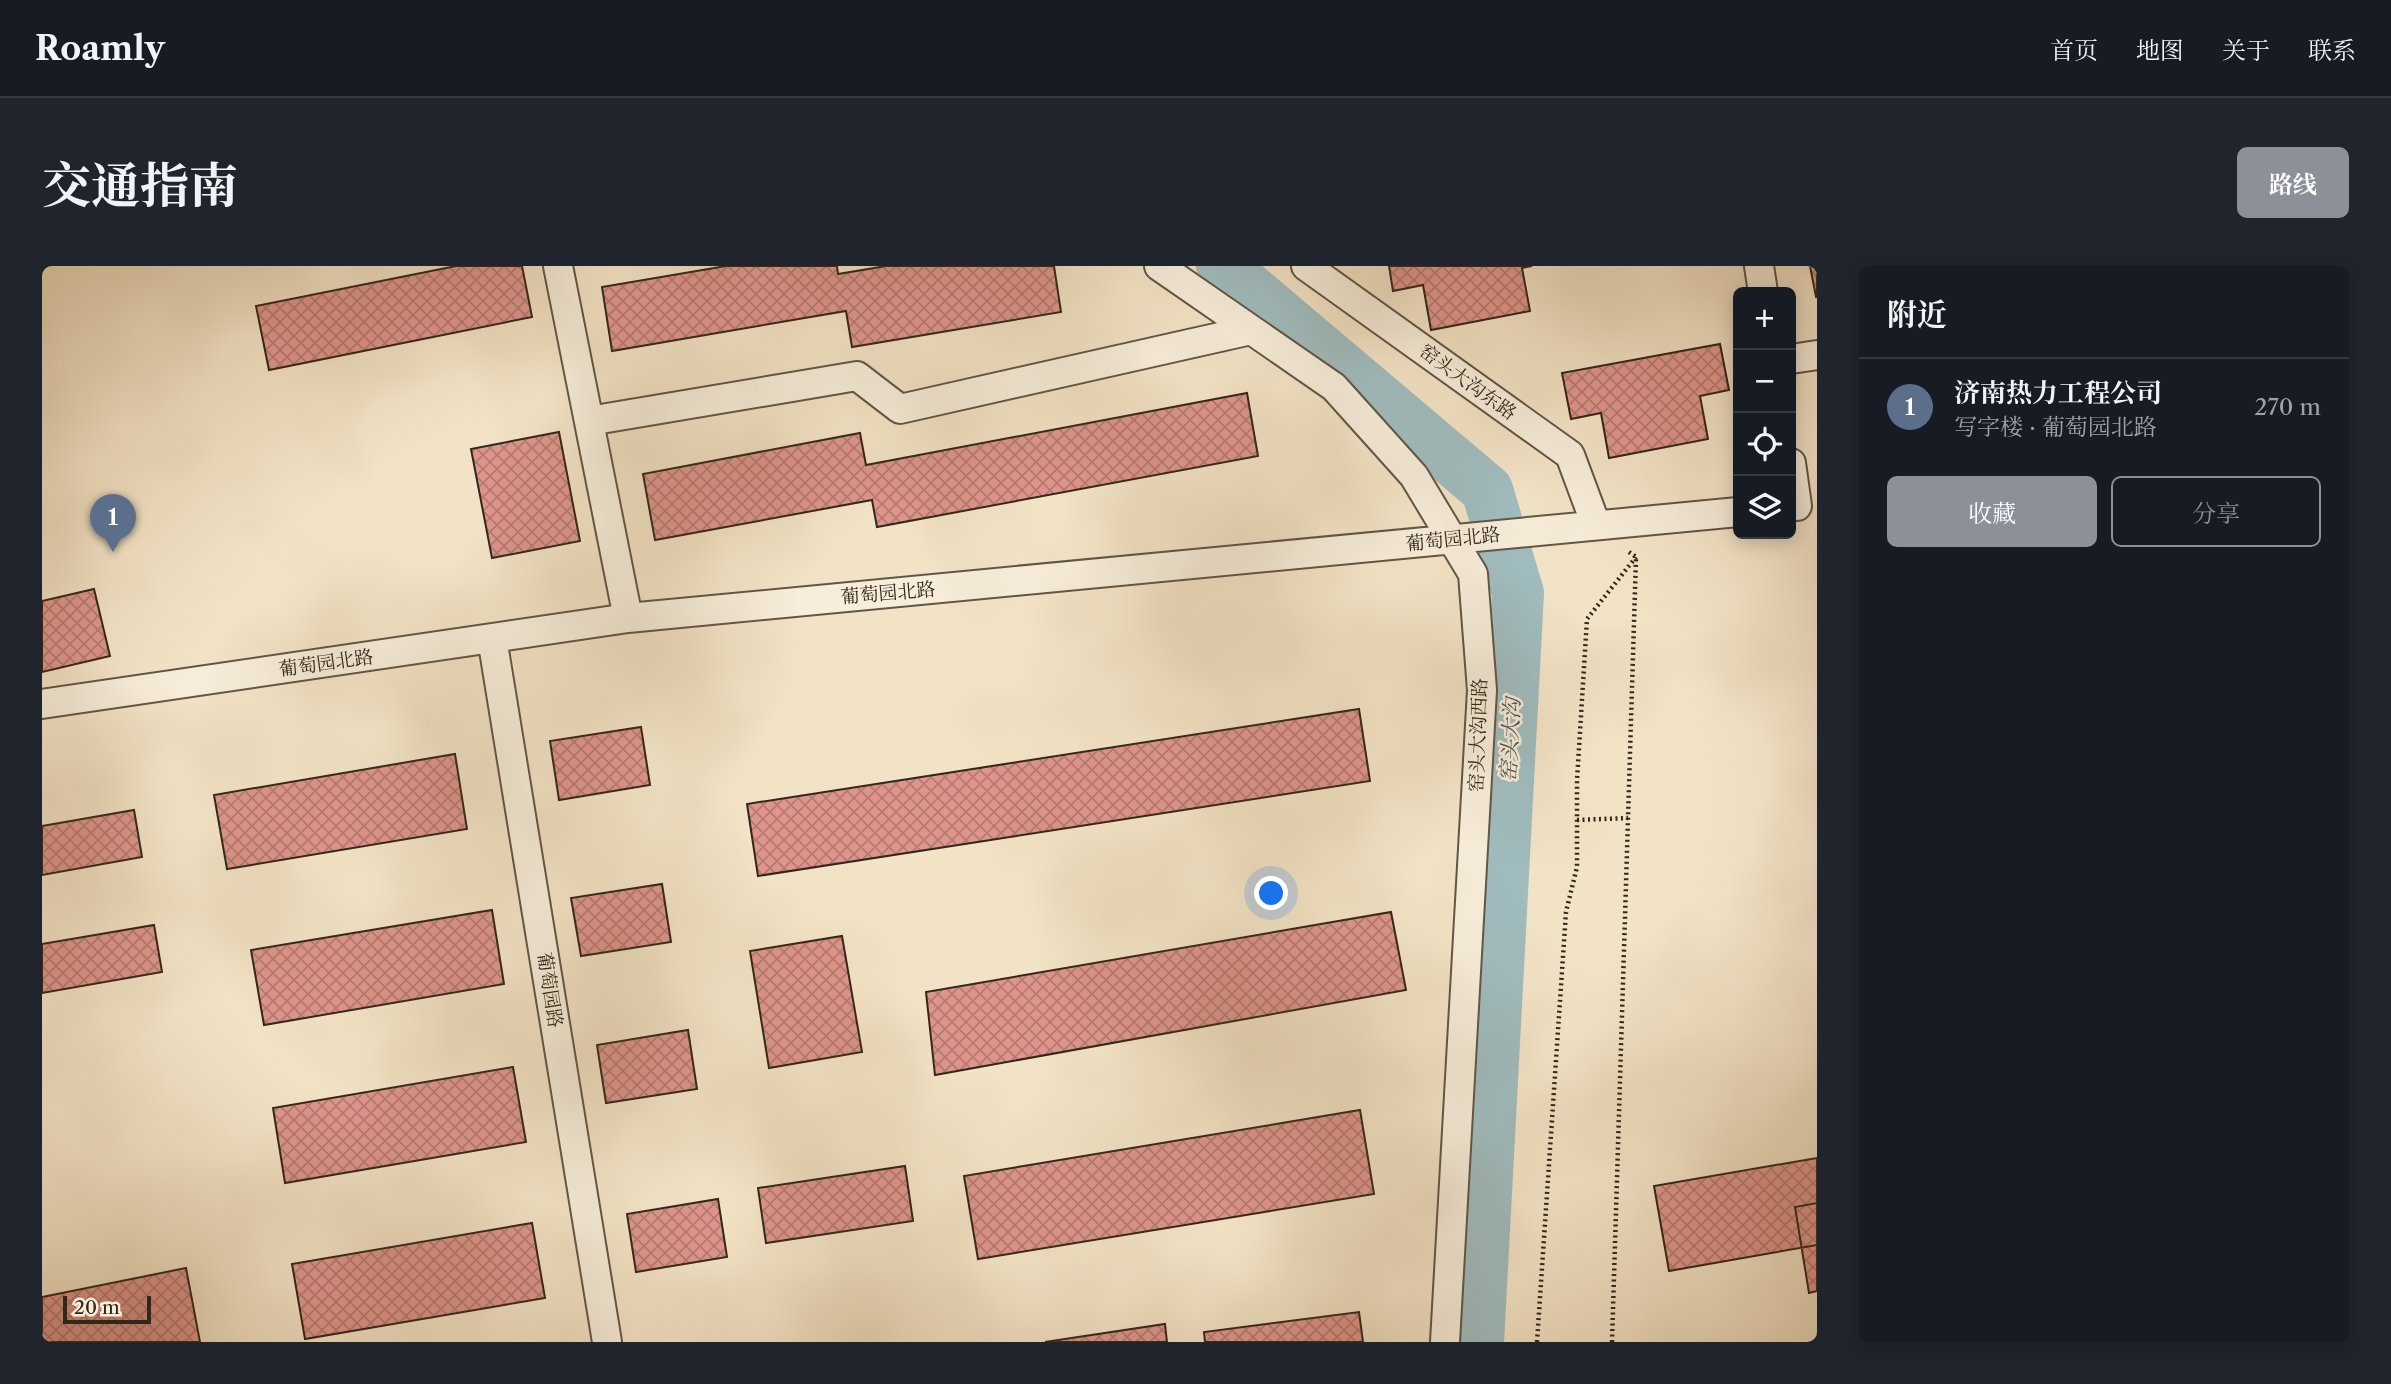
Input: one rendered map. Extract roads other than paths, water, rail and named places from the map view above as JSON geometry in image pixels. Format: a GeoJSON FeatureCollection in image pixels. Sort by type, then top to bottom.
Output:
{"type":"FeatureCollection","features":[{"type":"Feature","properties":{"kind":"street"},"geometry":{"type":"LineString","coordinates":[[558,266],[628,618]]}},
{"type":"Feature","properties":{"kind":"street","name":"窑头大沟西路"},"geometry":{"type":"LineString","coordinates":[[1159,266],[1334,387],[1414,477],[1474,574],[1482,690],[1445,1342]]}},
{"type":"Feature","properties":{"kind":"street","name":"窑头大沟东路"},"geometry":{"type":"LineString","coordinates":[[1306,266],[1570,456],[1596,525]]}},
{"type":"Feature","properties":{"kind":"street"},"geometry":{"type":"LineString","coordinates":[[1759,266],[1762,287]]}},
{"type":"Feature","properties":{"kind":"street"},"geometry":{"type":"LineString","coordinates":[[589,421],[858,376],[900,409],[1251,330]]}},
{"type":"Feature","properties":{"kind":"street"},"geometry":{"type":"LineString","coordinates":[[1796,358],[1817,355]]}},
{"type":"Feature","properties":{"kind":"street"},"geometry":{"type":"LineString","coordinates":[[1794,476],[1802,506]]}},
{"type":"Feature","properties":{"kind":"street","name":"葡萄园北路"},"geometry":{"type":"LineString","coordinates":[[42,704],[628,618],[1733,512]]}},
{"type":"Feature","properties":{"kind":"street","name":"葡萄园路"},"geometry":{"type":"LineString","coordinates":[[492,638],[607,1342]]}},
{"type":"Feature","properties":{"kind":"waterway","name":"窑头大沟"},"geometry":{"type":"LineString","coordinates":[[1222,266],[1487,490],[1518,593],[1478,1342]]}},
{"type":"Feature","properties":{"kind":"place","name":"济南热力工程公司"},"geometry":{"type":"Point","coordinates":[113,552]}}]}
